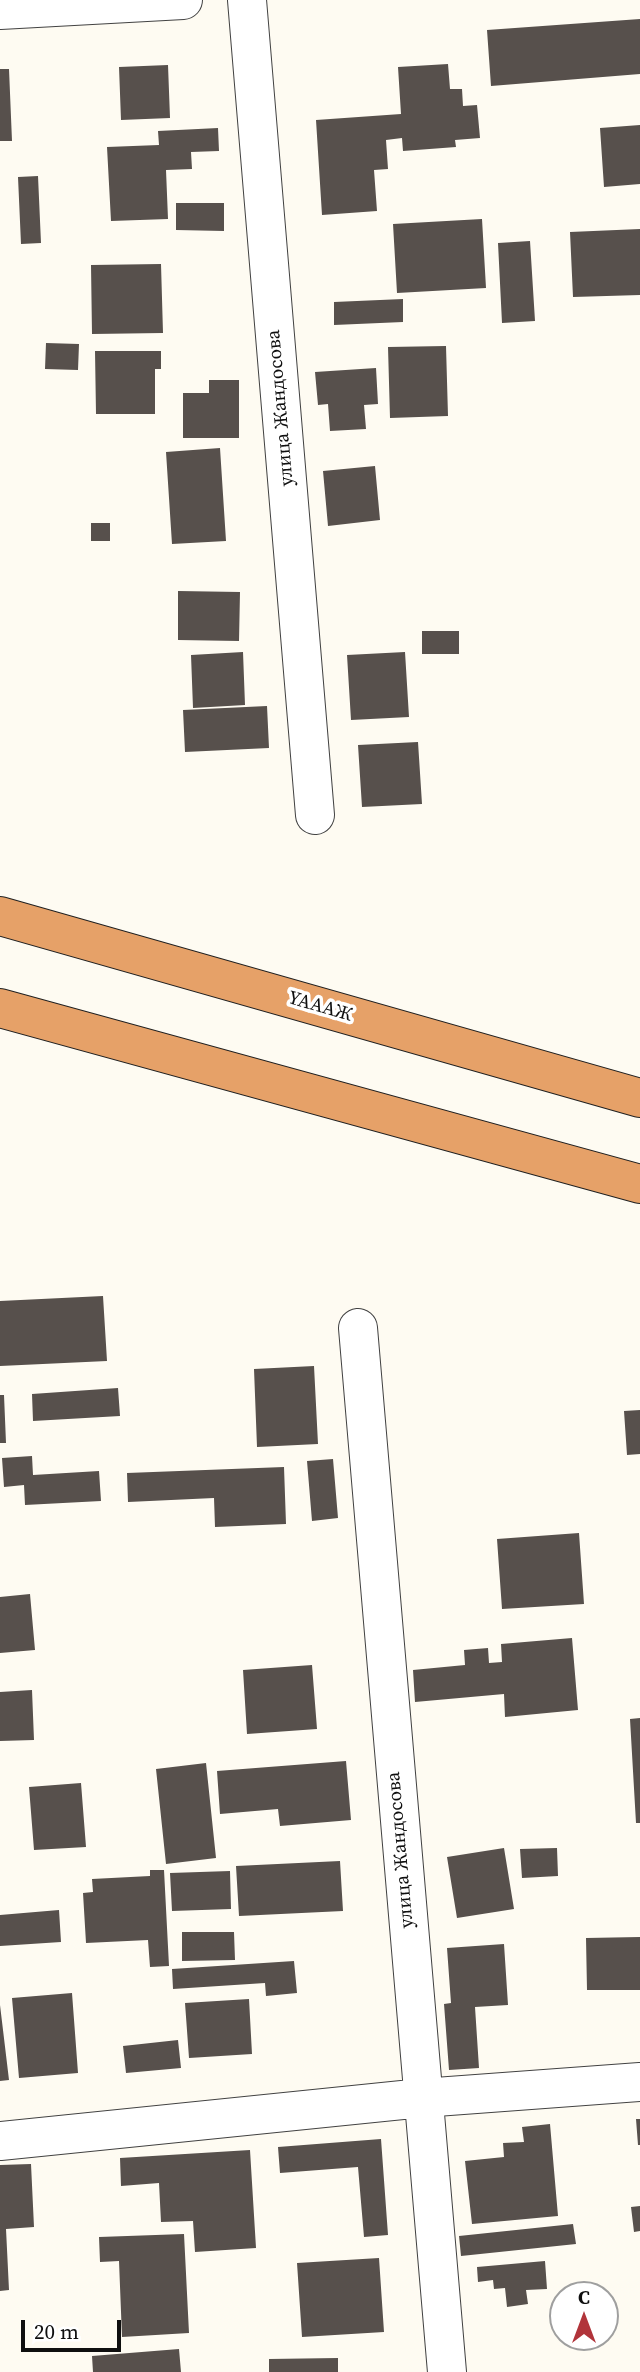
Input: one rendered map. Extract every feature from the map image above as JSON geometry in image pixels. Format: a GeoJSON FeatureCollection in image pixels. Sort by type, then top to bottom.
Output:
{"type":"FeatureCollection","features":[{"type":"Feature","properties":{"kind":"highway","name":"ҮАААЖ"},"geometry":{"type":"LineString","coordinates":[[0,916],[640,1098]]}},
{"type":"Feature","properties":{"kind":"highway"},"geometry":{"type":"LineString","coordinates":[[0,1008],[640,1184]]}},
{"type":"Feature","properties":{"kind":"street"},"geometry":{"type":"LineString","coordinates":[[0,10],[183,0]]}},
{"type":"Feature","properties":{"kind":"street","name":"улица Жандосова"},"geometry":{"type":"LineString","coordinates":[[247,0],[315,815]]}},
{"type":"Feature","properties":{"kind":"street","name":"улица Жандосова"},"geometry":{"type":"LineString","coordinates":[[358,1328],[447,2372]]}},
{"type":"Feature","properties":{"kind":"street"},"geometry":{"type":"LineString","coordinates":[[0,2141],[422,2098],[640,2082]]}},
{"type":"Feature","properties":{"kind":"building"},"geometry":{"type":"Polygon","coordinates":[[[640,19],[640,74],[491,86],[487,30],[640,19]]]}},
{"type":"Feature","properties":{"kind":"building"},"geometry":{"type":"Polygon","coordinates":[[[448,64],[450,89],[462,89],[463,106],[477,105],[480,138],[455,140],[456,147],[403,151],[402,138],[386,140],[388,169],[374,170],[377,211],[322,215],[316,120],[401,114],[398,67],[448,64]]]}},
{"type":"Feature","properties":{"kind":"building"},"geometry":{"type":"Polygon","coordinates":[[[168,65],[170,118],[121,120],[119,67],[168,65]]]}},
{"type":"Feature","properties":{"kind":"building"},"geometry":{"type":"Polygon","coordinates":[[[0,69],[9,69],[12,141],[0,141],[0,69]]]}},
{"type":"Feature","properties":{"kind":"building"},"geometry":{"type":"Polygon","coordinates":[[[640,125],[640,184],[604,187],[600,128],[640,125]]]}},
{"type":"Feature","properties":{"kind":"building"},"geometry":{"type":"Polygon","coordinates":[[[218,128],[219,151],[191,152],[192,169],[166,170],[168,219],[111,221],[107,147],[159,145],[158,131],[218,128]]]}},
{"type":"Feature","properties":{"kind":"building"},"geometry":{"type":"Polygon","coordinates":[[[38,176],[41,243],[21,244],[18,177],[38,176]]]}},
{"type":"Feature","properties":{"kind":"building"},"geometry":{"type":"Polygon","coordinates":[[[176,203],[224,203],[224,231],[176,230],[176,203]]]}},
{"type":"Feature","properties":{"kind":"building"},"geometry":{"type":"Polygon","coordinates":[[[482,219],[486,288],[397,293],[393,224],[482,219]]]}},
{"type":"Feature","properties":{"kind":"building"},"geometry":{"type":"Polygon","coordinates":[[[640,229],[640,295],[573,297],[570,232],[640,229]]]}},
{"type":"Feature","properties":{"kind":"building"},"geometry":{"type":"Polygon","coordinates":[[[530,241],[535,321],[502,323],[498,243],[530,241]]]}},
{"type":"Feature","properties":{"kind":"building"},"geometry":{"type":"Polygon","coordinates":[[[161,264],[163,333],[92,334],[91,265],[161,264]]]}},
{"type":"Feature","properties":{"kind":"building"},"geometry":{"type":"Polygon","coordinates":[[[403,299],[403,322],[334,325],[334,302],[403,299]]]}},
{"type":"Feature","properties":{"kind":"building"},"geometry":{"type":"Polygon","coordinates":[[[46,343],[79,344],[78,370],[45,369],[46,343]]]}},
{"type":"Feature","properties":{"kind":"building"},"geometry":{"type":"Polygon","coordinates":[[[446,346],[448,416],[390,418],[388,347],[446,346]]]}},
{"type":"Feature","properties":{"kind":"building"},"geometry":{"type":"Polygon","coordinates":[[[95,351],[161,351],[161,369],[155,369],[155,414],[96,414],[95,351]]]}},
{"type":"Feature","properties":{"kind":"building"},"geometry":{"type":"Polygon","coordinates":[[[376,368],[378,404],[364,405],[366,429],[330,431],[328,404],[318,405],[315,372],[376,368]]]}},
{"type":"Feature","properties":{"kind":"building"},"geometry":{"type":"Polygon","coordinates":[[[209,380],[239,380],[239,438],[183,438],[183,393],[209,393],[209,380]]]}},
{"type":"Feature","properties":{"kind":"building"},"geometry":{"type":"Polygon","coordinates":[[[220,448],[226,541],[172,544],[166,452],[220,448]]]}},
{"type":"Feature","properties":{"kind":"building"},"geometry":{"type":"Polygon","coordinates":[[[375,466],[380,520],[328,526],[323,471],[375,466]]]}},
{"type":"Feature","properties":{"kind":"building"},"geometry":{"type":"Polygon","coordinates":[[[91,523],[110,523],[110,541],[91,541],[91,523]]]}},
{"type":"Feature","properties":{"kind":"building"},"geometry":{"type":"Polygon","coordinates":[[[178,591],[240,592],[239,641],[178,640],[178,591]]]}},
{"type":"Feature","properties":{"kind":"building"},"geometry":{"type":"Polygon","coordinates":[[[422,631],[459,631],[459,654],[422,654],[422,631]]]}},
{"type":"Feature","properties":{"kind":"building"},"geometry":{"type":"Polygon","coordinates":[[[243,652],[245,705],[193,708],[191,655],[243,652]]]}},
{"type":"Feature","properties":{"kind":"building"},"geometry":{"type":"Polygon","coordinates":[[[405,652],[409,717],[351,720],[347,655],[405,652]]]}},
{"type":"Feature","properties":{"kind":"building"},"geometry":{"type":"Polygon","coordinates":[[[267,706],[269,748],[185,752],[183,710],[267,706]]]}},
{"type":"Feature","properties":{"kind":"building"},"geometry":{"type":"Polygon","coordinates":[[[418,742],[422,804],[362,807],[358,745],[418,742]]]}},
{"type":"Feature","properties":{"kind":"building"},"geometry":{"type":"Polygon","coordinates":[[[103,1296],[107,1361],[0,1366],[0,1301],[103,1296]]]}},
{"type":"Feature","properties":{"kind":"building"},"geometry":{"type":"Polygon","coordinates":[[[314,1366],[318,1444],[257,1447],[254,1369],[314,1366]]]}},
{"type":"Feature","properties":{"kind":"building"},"geometry":{"type":"Polygon","coordinates":[[[118,1388],[120,1416],[33,1421],[32,1394],[118,1388]]]}},
{"type":"Feature","properties":{"kind":"building"},"geometry":{"type":"Polygon","coordinates":[[[0,1395],[4,1395],[6,1443],[0,1443],[0,1395]]]}},
{"type":"Feature","properties":{"kind":"building"},"geometry":{"type":"Polygon","coordinates":[[[640,1410],[640,1454],[627,1455],[624,1411],[640,1410]]]}},
{"type":"Feature","properties":{"kind":"building"},"geometry":{"type":"Polygon","coordinates":[[[32,1456],[33,1475],[99,1471],[101,1501],[25,1505],[24,1485],[4,1487],[2,1458],[32,1456]]]}},
{"type":"Feature","properties":{"kind":"building"},"geometry":{"type":"Polygon","coordinates":[[[333,1459],[338,1518],[312,1521],[307,1461],[333,1459]]]}},
{"type":"Feature","properties":{"kind":"building"},"geometry":{"type":"Polygon","coordinates":[[[284,1467],[286,1524],[215,1527],[214,1498],[128,1502],[127,1473],[284,1467]]]}},
{"type":"Feature","properties":{"kind":"building"},"geometry":{"type":"Polygon","coordinates":[[[579,1533],[584,1604],[502,1609],[497,1539],[579,1533]]]}},
{"type":"Feature","properties":{"kind":"building"},"geometry":{"type":"Polygon","coordinates":[[[30,1594],[35,1650],[0,1653],[0,1597],[30,1594]]]}},
{"type":"Feature","properties":{"kind":"building"},"geometry":{"type":"Polygon","coordinates":[[[572,1638],[578,1710],[505,1717],[504,1694],[415,1702],[413,1670],[465,1665],[464,1650],[488,1648],[489,1663],[502,1662],[501,1644],[572,1638]]]}},
{"type":"Feature","properties":{"kind":"building"},"geometry":{"type":"Polygon","coordinates":[[[312,1665],[317,1729],[247,1734],[243,1670],[312,1665]]]}},
{"type":"Feature","properties":{"kind":"building"},"geometry":{"type":"Polygon","coordinates":[[[32,1690],[34,1740],[0,1741],[0,1692],[32,1690]]]}},
{"type":"Feature","properties":{"kind":"building"},"geometry":{"type":"Polygon","coordinates":[[[640,1718],[640,1823],[636,1823],[630,1719],[640,1718]]]}},
{"type":"Feature","properties":{"kind":"building"},"geometry":{"type":"Polygon","coordinates":[[[346,1761],[351,1820],[280,1826],[278,1809],[220,1814],[217,1771],[346,1761]]]}},
{"type":"Feature","properties":{"kind":"building"},"geometry":{"type":"Polygon","coordinates":[[[206,1763],[216,1858],[166,1864],[156,1769],[206,1763]]]}},
{"type":"Feature","properties":{"kind":"building"},"geometry":{"type":"Polygon","coordinates":[[[81,1783],[86,1847],[34,1850],[29,1787],[81,1783]]]}},
{"type":"Feature","properties":{"kind":"building"},"geometry":{"type":"Polygon","coordinates":[[[504,1848],[514,1909],[457,1918],[447,1857],[504,1848]]]}},
{"type":"Feature","properties":{"kind":"building"},"geometry":{"type":"Polygon","coordinates":[[[557,1848],[558,1876],[522,1878],[520,1849],[557,1848]]]}},
{"type":"Feature","properties":{"kind":"building"},"geometry":{"type":"Polygon","coordinates":[[[340,1861],[343,1911],[239,1916],[236,1866],[340,1861]]]}},
{"type":"Feature","properties":{"kind":"building"},"geometry":{"type":"Polygon","coordinates":[[[150,1870],[164,1870],[169,1966],[150,1967],[148,1940],[86,1943],[83,1893],[93,1892],[92,1879],[150,1876],[150,1870]]]}},
{"type":"Feature","properties":{"kind":"building"},"geometry":{"type":"Polygon","coordinates":[[[230,1871],[231,1909],[172,1911],[170,1873],[230,1871]]]}},
{"type":"Feature","properties":{"kind":"building"},"geometry":{"type":"Polygon","coordinates":[[[59,1910],[61,1942],[0,1946],[0,1915],[59,1910]]]}},
{"type":"Feature","properties":{"kind":"building"},"geometry":{"type":"Polygon","coordinates":[[[182,1932],[234,1932],[235,1960],[182,1961],[182,1932]]]}},
{"type":"Feature","properties":{"kind":"building"},"geometry":{"type":"Polygon","coordinates":[[[640,1937],[640,1990],[587,1990],[586,1938],[640,1937]]]}},
{"type":"Feature","properties":{"kind":"building"},"geometry":{"type":"Polygon","coordinates":[[[504,1944],[508,2005],[475,2007],[479,2068],[449,2070],[444,2004],[451,2003],[447,1948],[504,1944]]]}},
{"type":"Feature","properties":{"kind":"building"},"geometry":{"type":"Polygon","coordinates":[[[294,1961],[297,1993],[266,1996],[265,1983],[173,1989],[172,1969],[294,1961]]]}},
{"type":"Feature","properties":{"kind":"building"},"geometry":{"type":"Polygon","coordinates":[[[72,1993],[78,2073],[19,2078],[12,1998],[72,1993]]]}},
{"type":"Feature","properties":{"kind":"building"},"geometry":{"type":"Polygon","coordinates":[[[249,1999],[252,2054],[189,2058],[185,2003],[249,1999]]]}},
{"type":"Feature","properties":{"kind":"building"},"geometry":{"type":"Polygon","coordinates":[[[0,2005],[9,2080],[0,2081],[0,2005]]]}},
{"type":"Feature","properties":{"kind":"building"},"geometry":{"type":"Polygon","coordinates":[[[178,2040],[181,2068],[126,2073],[123,2046],[178,2040]]]}},
{"type":"Feature","properties":{"kind":"building"},"geometry":{"type":"Polygon","coordinates":[[[636,2119],[640,2119],[640,2145],[638,2145],[636,2119]]]}},
{"type":"Feature","properties":{"kind":"building"},"geometry":{"type":"Polygon","coordinates":[[[550,2124],[558,2216],[472,2224],[465,2161],[504,2157],[503,2143],[524,2142],[522,2127],[550,2124]]]}},
{"type":"Feature","properties":{"kind":"building"},"geometry":{"type":"Polygon","coordinates":[[[381,2139],[388,2235],[364,2237],[358,2167],[280,2173],[278,2147],[381,2139]]]}},
{"type":"Feature","properties":{"kind":"building"},"geometry":{"type":"Polygon","coordinates":[[[250,2150],[256,2248],[195,2252],[193,2221],[161,2222],[159,2183],[121,2186],[120,2158],[250,2150]]]}},
{"type":"Feature","properties":{"kind":"building"},"geometry":{"type":"Polygon","coordinates":[[[31,2164],[34,2227],[6,2229],[9,2290],[0,2291],[0,2165],[31,2164]]]}},
{"type":"Feature","properties":{"kind":"building"},"geometry":{"type":"Polygon","coordinates":[[[640,2206],[640,2231],[634,2232],[631,2207],[640,2206]]]}},
{"type":"Feature","properties":{"kind":"building"},"geometry":{"type":"Polygon","coordinates":[[[573,2224],[576,2244],[461,2256],[459,2236],[573,2224]]]}},
{"type":"Feature","properties":{"kind":"building"},"geometry":{"type":"Polygon","coordinates":[[[184,2234],[189,2333],[122,2337],[119,2261],[100,2262],[99,2237],[184,2234]]]}},
{"type":"Feature","properties":{"kind":"building"},"geometry":{"type":"Polygon","coordinates":[[[379,2258],[384,2332],[302,2337],[297,2263],[379,2258]]]}},
{"type":"Feature","properties":{"kind":"building"},"geometry":{"type":"Polygon","coordinates":[[[545,2261],[547,2289],[526,2290],[528,2304],[507,2307],[505,2288],[494,2289],[493,2280],[478,2282],[477,2267],[545,2261]]]}},
{"type":"Feature","properties":{"kind":"building"},"geometry":{"type":"Polygon","coordinates":[[[179,2349],[181,2372],[93,2372],[92,2356],[179,2349]]]}},
{"type":"Feature","properties":{"kind":"building"},"geometry":{"type":"Polygon","coordinates":[[[338,2358],[338,2372],[269,2372],[269,2359],[338,2358]]]}}]}
